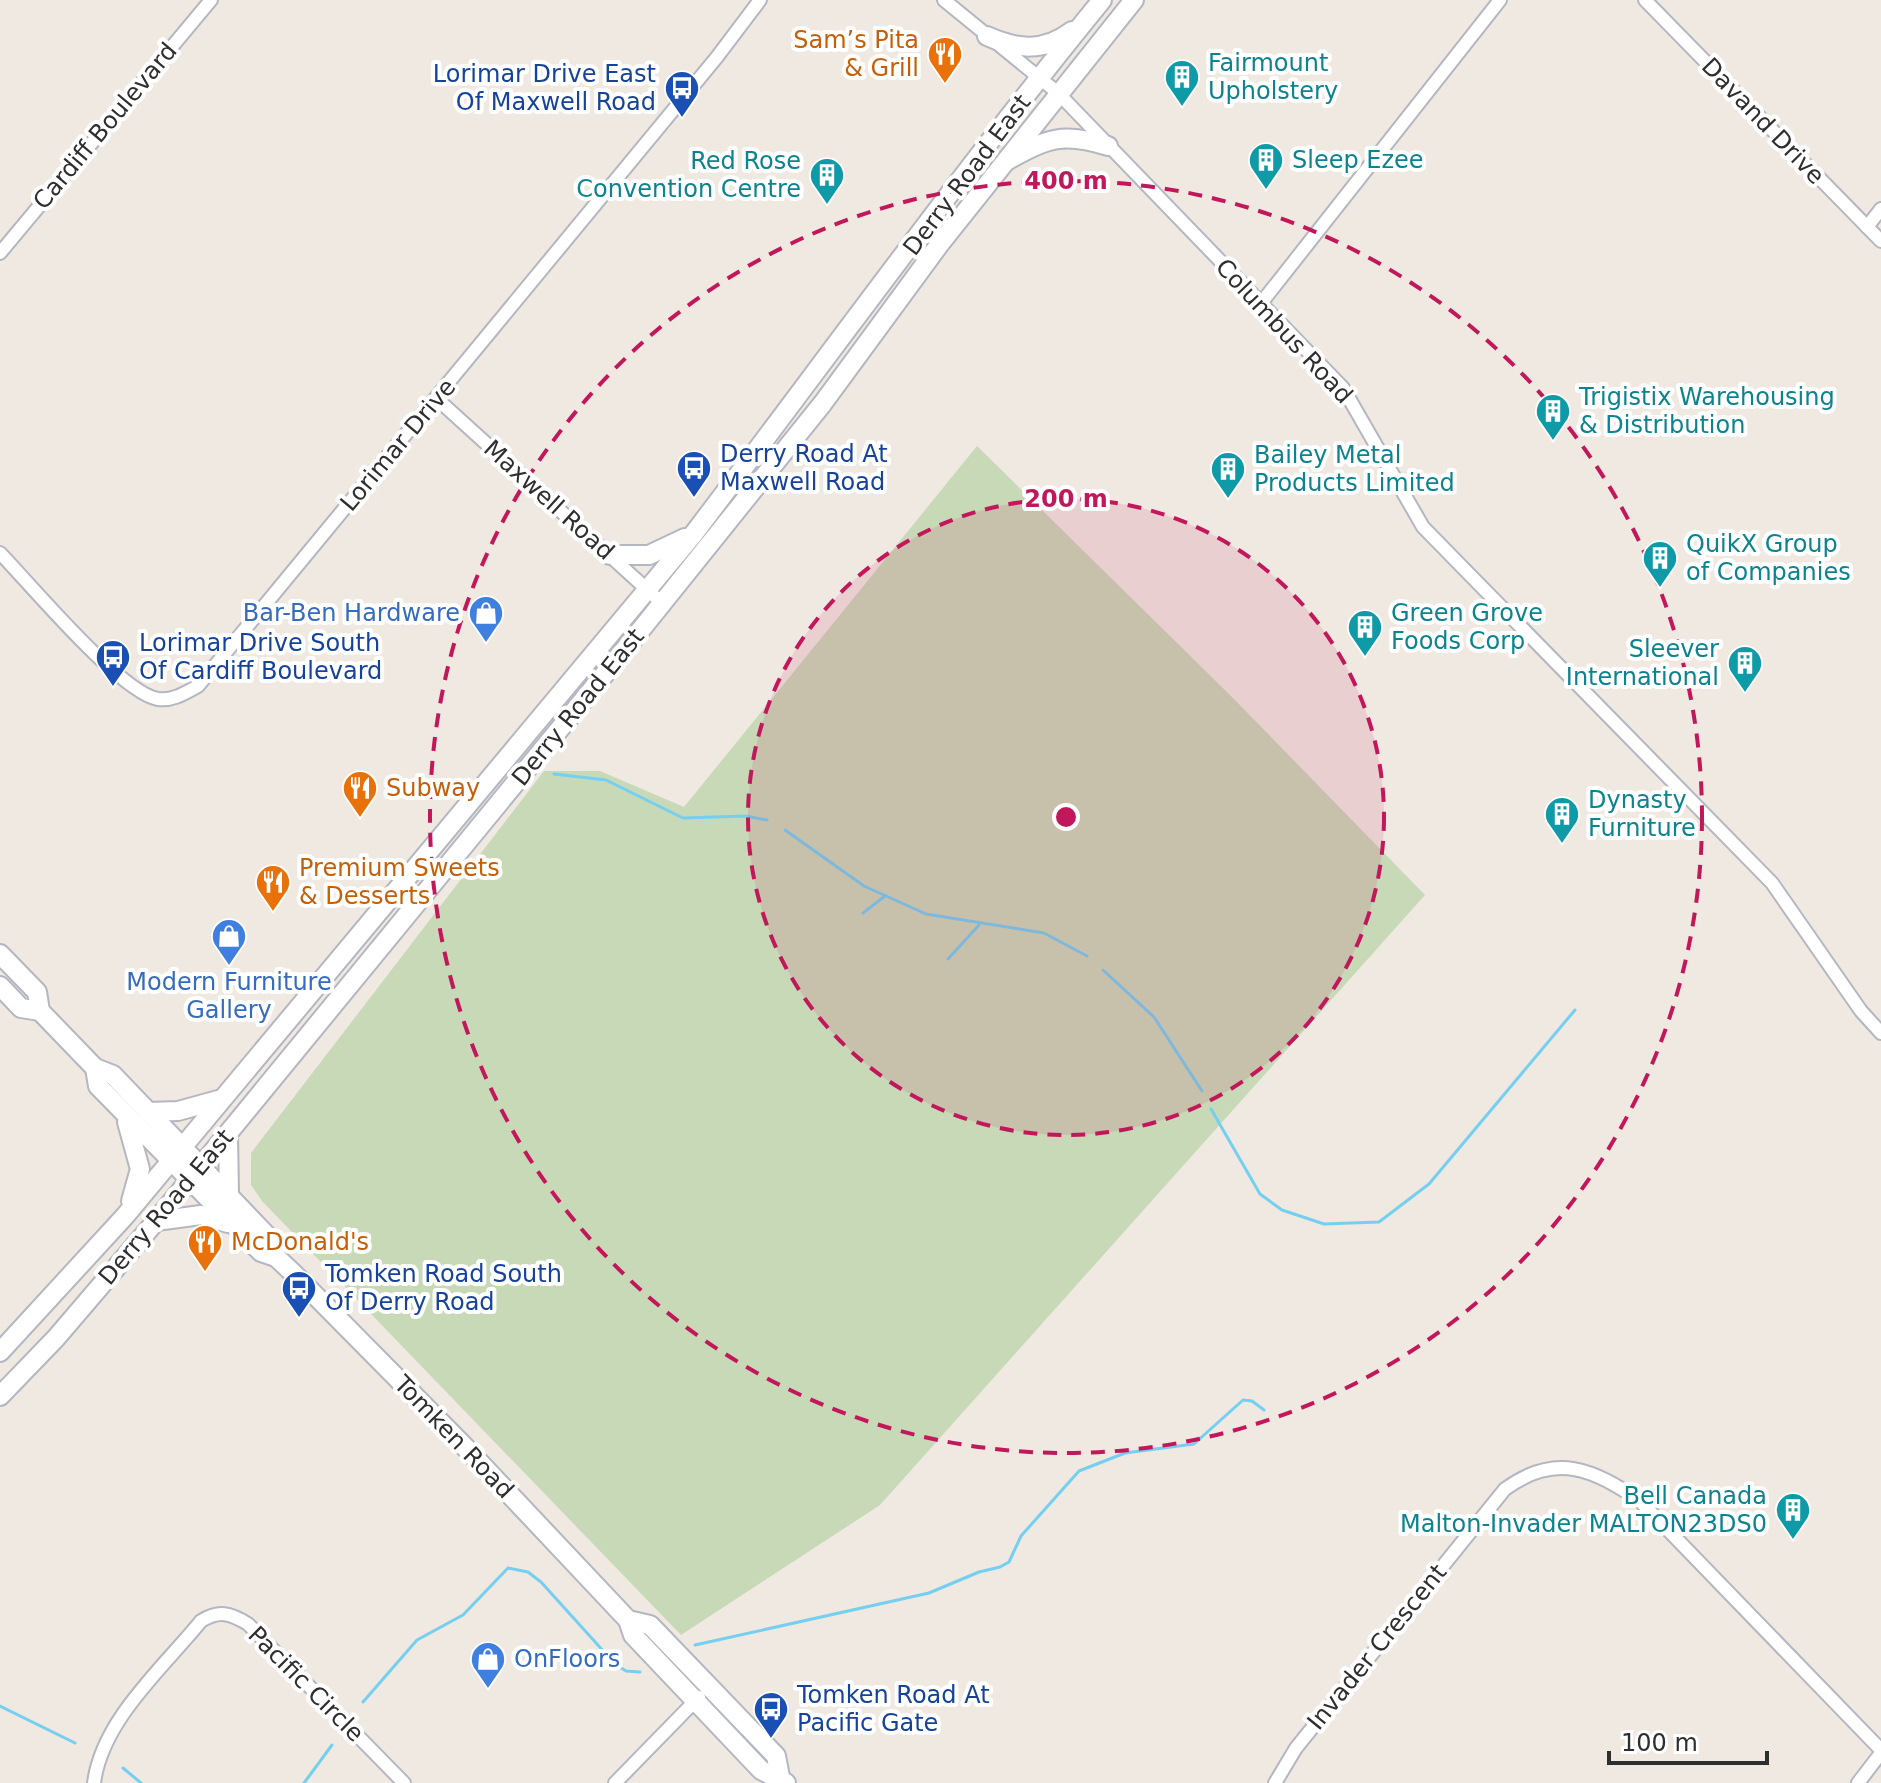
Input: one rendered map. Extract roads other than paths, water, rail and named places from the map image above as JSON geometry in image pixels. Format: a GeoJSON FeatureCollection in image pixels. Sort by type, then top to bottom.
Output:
{"type":"FeatureCollection","features":[{"type":"Feature","properties":{"kind":"main road","name":"Derry Road East"},"geometry":{"type":"LineString","coordinates":[[0,1352],[125,1216],[218,1100],[692,536],[781,422],[987,144],[1102,0]]}},
{"type":"Feature","properties":{"kind":"main road","name":"Derry Road East"},"geometry":{"type":"LineString","coordinates":[[0,1396],[56,1338],[156,1221],[662,603],[823,403],[1003,164],[1134,0]]}},
{"type":"Feature","properties":{"kind":"main road"},"geometry":{"type":"LineString","coordinates":[[987,36],[1008,46],[1033,48],[1059,41],[1084,22]]}},
{"type":"Feature","properties":{"kind":"main road"},"geometry":{"type":"LineString","coordinates":[[1003,164],[1056,138],[1080,137],[1108,146]]}},
{"type":"Feature","properties":{"kind":"main road"},"geometry":{"type":"LineString","coordinates":[[610,555],[649,555],[692,536]]}},
{"type":"Feature","properties":{"kind":"main road","name":"Tomken Road"},"geometry":{"type":"LineString","coordinates":[[0,954],[37,992],[40,1011],[95,1068],[113,1075],[148,1112],[175,1155]]}},
{"type":"Feature","properties":{"kind":"main road","name":"Tomken Road"},"geometry":{"type":"LineString","coordinates":[[0,986],[21,1008],[40,1011]]}},
{"type":"Feature","properties":{"kind":"main road","name":"Tomken Road"},"geometry":{"type":"LineString","coordinates":[[95,1068],[98,1086],[125,1116],[175,1155],[230,1224],[261,1252],[276,1257],[465,1447],[628,1620],[633,1635],[761,1770],[783,1780]]}},
{"type":"Feature","properties":{"kind":"main road"},"geometry":{"type":"LineString","coordinates":[[148,1112],[178,1111],[218,1100]]}},
{"type":"Feature","properties":{"kind":"main road"},"geometry":{"type":"LineString","coordinates":[[125,1116],[140,1169],[137,1189],[125,1216]]}},
{"type":"Feature","properties":{"kind":"main road"},"geometry":{"type":"LineString","coordinates":[[228,1134],[229,1194]]}},
{"type":"Feature","properties":{"kind":"main road","name":"Tomken Road"},"geometry":{"type":"LineString","coordinates":[[194,1175],[229,1194],[273,1242],[276,1257]]}},
{"type":"Feature","properties":{"kind":"main road"},"geometry":{"type":"LineString","coordinates":[[156,1221],[201,1215],[230,1224]]}},
{"type":"Feature","properties":{"kind":"main road","name":"Tomken Road"},"geometry":{"type":"LineString","coordinates":[[628,1620],[650,1625],[776,1756],[783,1780]]}},
{"type":"Feature","properties":{"kind":"street","name":"Cardiff Boulevard"},"geometry":{"type":"LineString","coordinates":[[0,253],[211,0]]}},
{"type":"Feature","properties":{"kind":"street","name":"Lorimar Drive"},"geometry":{"type":"LineString","coordinates":[[0,553],[128,685],[156,699],[174,699],[198,686],[709,68],[760,0]]}},
{"type":"Feature","properties":{"kind":"street"},"geometry":{"type":"LineString","coordinates":[[944,0],[1041,78]]}},
{"type":"Feature","properties":{"kind":"street"},"geometry":{"type":"LineString","coordinates":[[1262,302],[1500,0]]}},
{"type":"Feature","properties":{"kind":"street","name":"Davand Drive"},"geometry":{"type":"LineString","coordinates":[[1645,0],[1881,241]]}},
{"type":"Feature","properties":{"kind":"street","name":"Columbus Road"},"geometry":{"type":"LineString","coordinates":[[1041,78],[1343,388],[1423,527],[1776,888],[1861,1011],[1881,1033]]}},
{"type":"Feature","properties":{"kind":"street"},"geometry":{"type":"LineString","coordinates":[[1867,227],[1881,209]]}},
{"type":"Feature","properties":{"kind":"street","name":"Maxwell Road"},"geometry":{"type":"LineString","coordinates":[[436,398],[662,603]]}},
{"type":"Feature","properties":{"kind":"street","name":"Invader Crescent"},"geometry":{"type":"LineString","coordinates":[[1275,1783],[1296,1748],[1505,1489],[1523,1477],[1569,1468],[1594,1472],[1640,1501],[1881,1752]]}},
{"type":"Feature","properties":{"kind":"street","name":"Pacific Circle"},"geometry":{"type":"LineString","coordinates":[[94,1783],[105,1749],[121,1719],[201,1621],[213,1614],[231,1614],[248,1624],[404,1783]]}},
{"type":"Feature","properties":{"kind":"street"},"geometry":{"type":"LineString","coordinates":[[615,1783],[710,1687]]}},
{"type":"Feature","properties":{"kind":"street"},"geometry":{"type":"LineString","coordinates":[[1858,1783],[1881,1752]]}},
{"type":"Feature","properties":{"kind":"waterway"},"geometry":{"type":"LineString","coordinates":[[554,774],[606,780],[683,818],[746,816],[767,820]]}},
{"type":"Feature","properties":{"kind":"waterway"},"geometry":{"type":"LineString","coordinates":[[785,830],[864,886],[926,914],[1044,933],[1087,956]]}},
{"type":"Feature","properties":{"kind":"waterway"},"geometry":{"type":"LineString","coordinates":[[863,913],[885,896]]}},
{"type":"Feature","properties":{"kind":"waterway"},"geometry":{"type":"LineString","coordinates":[[948,959],[979,925]]}},
{"type":"Feature","properties":{"kind":"waterway"},"geometry":{"type":"LineString","coordinates":[[1103,970],[1154,1017],[1202,1091]]}},
{"type":"Feature","properties":{"kind":"waterway"},"geometry":{"type":"LineString","coordinates":[[1211,1109],[1260,1194],[1282,1210],[1324,1224],[1379,1222],[1429,1184],[1575,1010]]}},
{"type":"Feature","properties":{"kind":"waterway"},"geometry":{"type":"LineString","coordinates":[[695,1645],[929,1593],[979,1572],[1000,1567],[1009,1562],[1021,1536],[1079,1471],[1125,1453],[1194,1444],[1243,1400],[1252,1401],[1264,1410]]}},
{"type":"Feature","properties":{"kind":"waterway"},"geometry":{"type":"LineString","coordinates":[[363,1702],[417,1640],[463,1615],[508,1568],[528,1572],[541,1582],[615,1664],[626,1671],[640,1672]]}},
{"type":"Feature","properties":{"kind":"waterway"},"geometry":{"type":"LineString","coordinates":[[0,1706],[75,1743]]}},
{"type":"Feature","properties":{"kind":"waterway"},"geometry":{"type":"LineString","coordinates":[[304,1783],[332,1745]]}},
{"type":"Feature","properties":{"kind":"waterway"},"geometry":{"type":"LineString","coordinates":[[123,1768],[141,1783]]}},
{"type":"Feature","properties":{"kind":"place","name":"Sam’s Pita & Grill"},"geometry":{"type":"Point","coordinates":[945,85]}},
{"type":"Feature","properties":{"kind":"place","name":"Fairmount Upholstery"},"geometry":{"type":"Point","coordinates":[1182,108]}},
{"type":"Feature","properties":{"kind":"place","name":"Lorimar Drive East Of Maxwell Road"},"geometry":{"type":"Point","coordinates":[682,119]}},
{"type":"Feature","properties":{"kind":"place","name":"Sleep Ezee"},"geometry":{"type":"Point","coordinates":[1266,191]}},
{"type":"Feature","properties":{"kind":"place","name":"Red Rose Convention Centre"},"geometry":{"type":"Point","coordinates":[827,206]}},
{"type":"Feature","properties":{"kind":"place","name":"Trigistix Warehousing & Distribution"},"geometry":{"type":"Point","coordinates":[1553,442]}},
{"type":"Feature","properties":{"kind":"place","name":"Derry Road At Maxwell Road"},"geometry":{"type":"Point","coordinates":[694,499]}},
{"type":"Feature","properties":{"kind":"place","name":"Bailey Metal Products Limited"},"geometry":{"type":"Point","coordinates":[1228,500]}},
{"type":"Feature","properties":{"kind":"place","name":"QuikX Group of Companies"},"geometry":{"type":"Point","coordinates":[1660,589]}},
{"type":"Feature","properties":{"kind":"place","name":"Bar-Ben Hardware"},"geometry":{"type":"Point","coordinates":[486,644]}},
{"type":"Feature","properties":{"kind":"place","name":"Green Grove Foods Corp"},"geometry":{"type":"Point","coordinates":[1365,658]}},
{"type":"Feature","properties":{"kind":"place","name":"Lorimar Drive South Of Cardiff Boulevard"},"geometry":{"type":"Point","coordinates":[113,688]}},
{"type":"Feature","properties":{"kind":"place","name":"Sleever International"},"geometry":{"type":"Point","coordinates":[1745,694]}},
{"type":"Feature","properties":{"kind":"place","name":"Subway"},"geometry":{"type":"Point","coordinates":[360,819]}},
{"type":"Feature","properties":{"kind":"place","name":"Dynasty Furniture"},"geometry":{"type":"Point","coordinates":[1562,845]}},
{"type":"Feature","properties":{"kind":"place","name":"Premium Sweets & Desserts"},"geometry":{"type":"Point","coordinates":[273,913]}},
{"type":"Feature","properties":{"kind":"place","name":"Modern Furniture Gallery"},"geometry":{"type":"Point","coordinates":[229,967]}},
{"type":"Feature","properties":{"kind":"place","name":"McDonald's"},"geometry":{"type":"Point","coordinates":[205,1273]}},
{"type":"Feature","properties":{"kind":"place","name":"Tomken Road South Of Derry Road"},"geometry":{"type":"Point","coordinates":[299,1319]}},
{"type":"Feature","properties":{"kind":"place","name":"Bell Canada Malton-Invader MALTON23DS0"},"geometry":{"type":"Point","coordinates":[1793,1541]}},
{"type":"Feature","properties":{"kind":"place","name":"OnFloors"},"geometry":{"type":"Point","coordinates":[488,1690]}},
{"type":"Feature","properties":{"kind":"place","name":"Tomken Road At Pacific Gate"},"geometry":{"type":"Point","coordinates":[771,1740]}}]}
